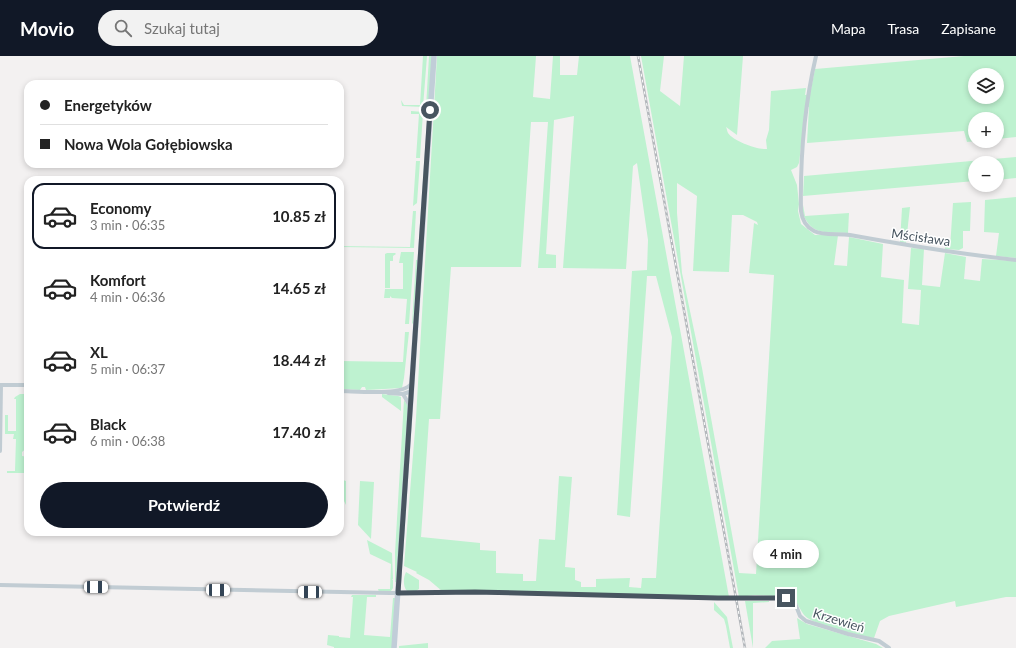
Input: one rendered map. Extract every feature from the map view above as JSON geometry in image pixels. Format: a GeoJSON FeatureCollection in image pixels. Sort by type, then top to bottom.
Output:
{"type":"FeatureCollection","features":[{"type":"Feature","properties":{"kind":"main road"},"geometry":{"type":"LineString","coordinates":[[394,648],[434,56]]}},
{"type":"Feature","properties":{"kind":"street","name":"Mścisława"},"geometry":{"type":"LineString","coordinates":[[816,56],[808,99],[801,168],[801,211],[802,218],[807,226],[813,231],[823,234],[848,235],[1016,260]]}},
{"type":"Feature","properties":{"kind":"street"},"geometry":{"type":"LineString","coordinates":[[380,392],[404,389],[409,387],[412,381]]}},
{"type":"Feature","properties":{"kind":"street"},"geometry":{"type":"LineString","coordinates":[[0,451],[1,385],[24,385]]}},
{"type":"Feature","properties":{"kind":"street"},"geometry":{"type":"LineString","coordinates":[[404,389],[412,391]]}},
{"type":"Feature","properties":{"kind":"street"},"geometry":{"type":"LineString","coordinates":[[344,391],[403,394],[412,391]]}},
{"type":"Feature","properties":{"kind":"street"},"geometry":{"type":"LineString","coordinates":[[403,394],[411,407]]}},
{"type":"Feature","properties":{"kind":"street"},"geometry":{"type":"LineString","coordinates":[[0,585],[398,593]]}},
{"type":"Feature","properties":{"kind":"street","name":"Krzewień"},"geometry":{"type":"LineString","coordinates":[[398,593],[475,592],[718,598],[786,598],[791,599],[795,603],[800,616],[806,621],[848,634],[879,641],[889,648]]}},
{"type":"Feature","properties":{"kind":"green space"},"geometry":{"type":"Polygon","coordinates":[[[423,56],[427,56],[423,107],[402,106],[401,100],[404,105],[420,105],[423,56]]]}},
{"type":"Feature","properties":{"kind":"green space"},"geometry":{"type":"Polygon","coordinates":[[[429,56],[432,56],[429,103],[426,107],[429,56]]]}},
{"type":"Feature","properties":{"kind":"green space"},"geometry":{"type":"Polygon","coordinates":[[[437,56],[536,56],[533,97],[550,99],[553,56],[560,56],[560,75],[577,75],[579,56],[630,56],[729,597],[442,591],[429,580],[416,573],[417,572],[404,566],[416,418],[437,56]],[[574,116],[554,120],[546,254],[556,255],[556,268],[538,268],[548,122],[531,122],[521,267],[451,267],[440,419],[429,419],[421,537],[480,543],[480,550],[496,551],[496,573],[523,574],[523,581],[536,581],[539,539],[555,540],[559,476],[572,477],[565,567],[575,568],[575,580],[581,582],[581,587],[596,587],[596,579],[630,578],[629,587],[641,588],[642,578],[656,578],[672,337],[656,276],[647,276],[630,517],[617,515],[632,271],[647,270],[648,240],[637,163],[633,166],[626,269],[563,268],[574,116]]]}},
{"type":"Feature","properties":{"kind":"green space"},"geometry":{"type":"Polygon","coordinates":[[[641,56],[664,56],[660,91],[680,106],[684,56],[743,56],[737,135],[726,127],[728,133],[740,142],[758,148],[767,149],[766,140],[769,130],[771,91],[806,88],[805,95],[810,94],[815,69],[964,56],[1016,56],[1016,137],[1004,138],[1004,112],[968,112],[968,142],[964,131],[807,143],[809,107],[806,107],[799,163],[797,167],[791,170],[797,185],[799,204],[798,211],[801,224],[815,235],[838,235],[834,265],[847,266],[849,237],[883,244],[881,277],[904,280],[902,323],[919,325],[921,290],[908,289],[911,248],[924,249],[922,285],[940,287],[945,253],[966,257],[964,279],[980,281],[982,259],[1016,261],[1016,597],[1006,597],[956,607],[955,601],[889,616],[880,621],[874,638],[838,630],[810,619],[805,616],[793,597],[755,595],[739,597],[641,56]],[[677,183],[677,213],[682,273],[702,368],[739,573],[756,574],[774,275],[749,273],[754,223],[758,225],[757,222],[743,215],[732,215],[729,272],[693,271],[697,196],[677,183]]]}},
{"type":"Feature","properties":{"kind":"green space"},"geometry":{"type":"Polygon","coordinates":[[[411,111],[423,112],[420,158],[416,158],[419,114],[411,114],[411,111]]]}},
{"type":"Feature","properties":{"kind":"green space"},"geometry":{"type":"Polygon","coordinates":[[[1016,157],[1016,178],[1004,179],[1004,158],[1016,157]]]}},
{"type":"Feature","properties":{"kind":"green space"},"geometry":{"type":"Polygon","coordinates":[[[416,161],[420,161],[417,203],[413,206],[416,161]]]}},
{"type":"Feature","properties":{"kind":"green space"},"geometry":{"type":"Polygon","coordinates":[[[968,161],[968,182],[803,196],[804,176],[968,161]]]}},
{"type":"Feature","properties":{"kind":"green space"},"geometry":{"type":"Polygon","coordinates":[[[1016,197],[1016,258],[996,256],[999,233],[984,232],[985,200],[1016,197]]]}},
{"type":"Feature","properties":{"kind":"green space"},"geometry":{"type":"Polygon","coordinates":[[[971,202],[970,231],[963,231],[963,248],[959,250],[945,249],[945,247],[950,248],[953,203],[971,202]]]}},
{"type":"Feature","properties":{"kind":"green space"},"geometry":{"type":"Polygon","coordinates":[[[803,205],[805,216],[849,213],[848,233],[830,233],[814,229],[804,217],[803,205]]]}},
{"type":"Feature","properties":{"kind":"green space"},"geometry":{"type":"Polygon","coordinates":[[[910,207],[906,243],[900,242],[902,208],[910,207]]]}},
{"type":"Feature","properties":{"kind":"green space"},"geometry":{"type":"Polygon","coordinates":[[[413,211],[416,211],[414,248],[344,246],[410,247],[413,211]]]}},
{"type":"Feature","properties":{"kind":"green space"},"geometry":{"type":"Polygon","coordinates":[[[401,252],[414,252],[409,324],[405,324],[407,299],[392,298],[390,296],[390,298],[384,298],[385,289],[403,289],[403,263],[399,263],[401,252]]]}},
{"type":"Feature","properties":{"kind":"green space"},"geometry":{"type":"Polygon","coordinates":[[[385,254],[396,254],[393,256],[393,261],[390,261],[390,288],[385,288],[385,254]]]}},
{"type":"Feature","properties":{"kind":"green space"},"geometry":{"type":"Polygon","coordinates":[[[416,260],[418,260],[412,324],[416,260]]]}},
{"type":"Feature","properties":{"kind":"green space"},"geometry":{"type":"Polygon","coordinates":[[[405,332],[409,332],[402,388],[366,390],[365,387],[362,387],[360,390],[344,389],[344,361],[403,362],[405,332]]]}},
{"type":"Feature","properties":{"kind":"green space"},"geometry":{"type":"Polygon","coordinates":[[[20,394],[24,394],[24,450],[22,452],[22,456],[24,456],[24,473],[7,473],[7,471],[15,471],[16,439],[13,439],[14,434],[5,434],[5,415],[8,415],[8,431],[16,431],[15,397],[20,394]]]}},
{"type":"Feature","properties":{"kind":"green space"},"geometry":{"type":"Polygon","coordinates":[[[382,394],[401,397],[401,411],[382,397],[382,394]]]}},
{"type":"Feature","properties":{"kind":"green space"},"geometry":{"type":"Polygon","coordinates":[[[404,400],[408,406],[397,582],[395,582],[395,553],[404,400]]]}},
{"type":"Feature","properties":{"kind":"green space"},"geometry":{"type":"Polygon","coordinates":[[[344,480],[346,481],[346,505],[344,501],[344,480]]]}},
{"type":"Feature","properties":{"kind":"green space"},"geometry":{"type":"Polygon","coordinates":[[[360,481],[374,482],[371,539],[358,525],[360,481]]]}},
{"type":"Feature","properties":{"kind":"green space"},"geometry":{"type":"Polygon","coordinates":[[[367,540],[392,553],[393,588],[391,591],[379,592],[378,589],[390,589],[391,564],[370,554],[367,540]]]}},
{"type":"Feature","properties":{"kind":"green space"},"geometry":{"type":"Polygon","coordinates":[[[406,572],[419,580],[419,589],[416,591],[407,591],[404,582],[406,572]]]}},
{"type":"Feature","properties":{"kind":"green space"},"geometry":{"type":"Polygon","coordinates":[[[352,595],[376,595],[376,597],[367,597],[364,635],[390,637],[393,598],[395,598],[392,648],[334,648],[327,645],[328,635],[350,638],[352,595]]]}},
{"type":"Feature","properties":{"kind":"green space"},"geometry":{"type":"Polygon","coordinates":[[[745,601],[769,601],[753,603],[753,648],[745,601]]]}},
{"type":"Feature","properties":{"kind":"green space"},"geometry":{"type":"Polygon","coordinates":[[[714,602],[727,617],[733,648],[730,648],[724,619],[714,610],[714,602]]]}},
{"type":"Feature","properties":{"kind":"green space"},"geometry":{"type":"Polygon","coordinates":[[[797,618],[807,624],[876,644],[883,648],[765,648],[772,641],[800,639],[797,618]]]}},
{"type":"Feature","properties":{"kind":"green space"},"geometry":{"type":"Polygon","coordinates":[[[428,643],[428,648],[399,648],[399,646],[428,643]]]}},
{"type":"Feature","properties":{"kind":"railway"},"geometry":{"type":"LineString","coordinates":[[638,56],[745,648]]}},
{"type":"Feature","properties":{"kind":"route"},"geometry":{"type":"LineString","coordinates":[[430,110],[398,593],[475,592],[718,598],[786,598]]}}]}
